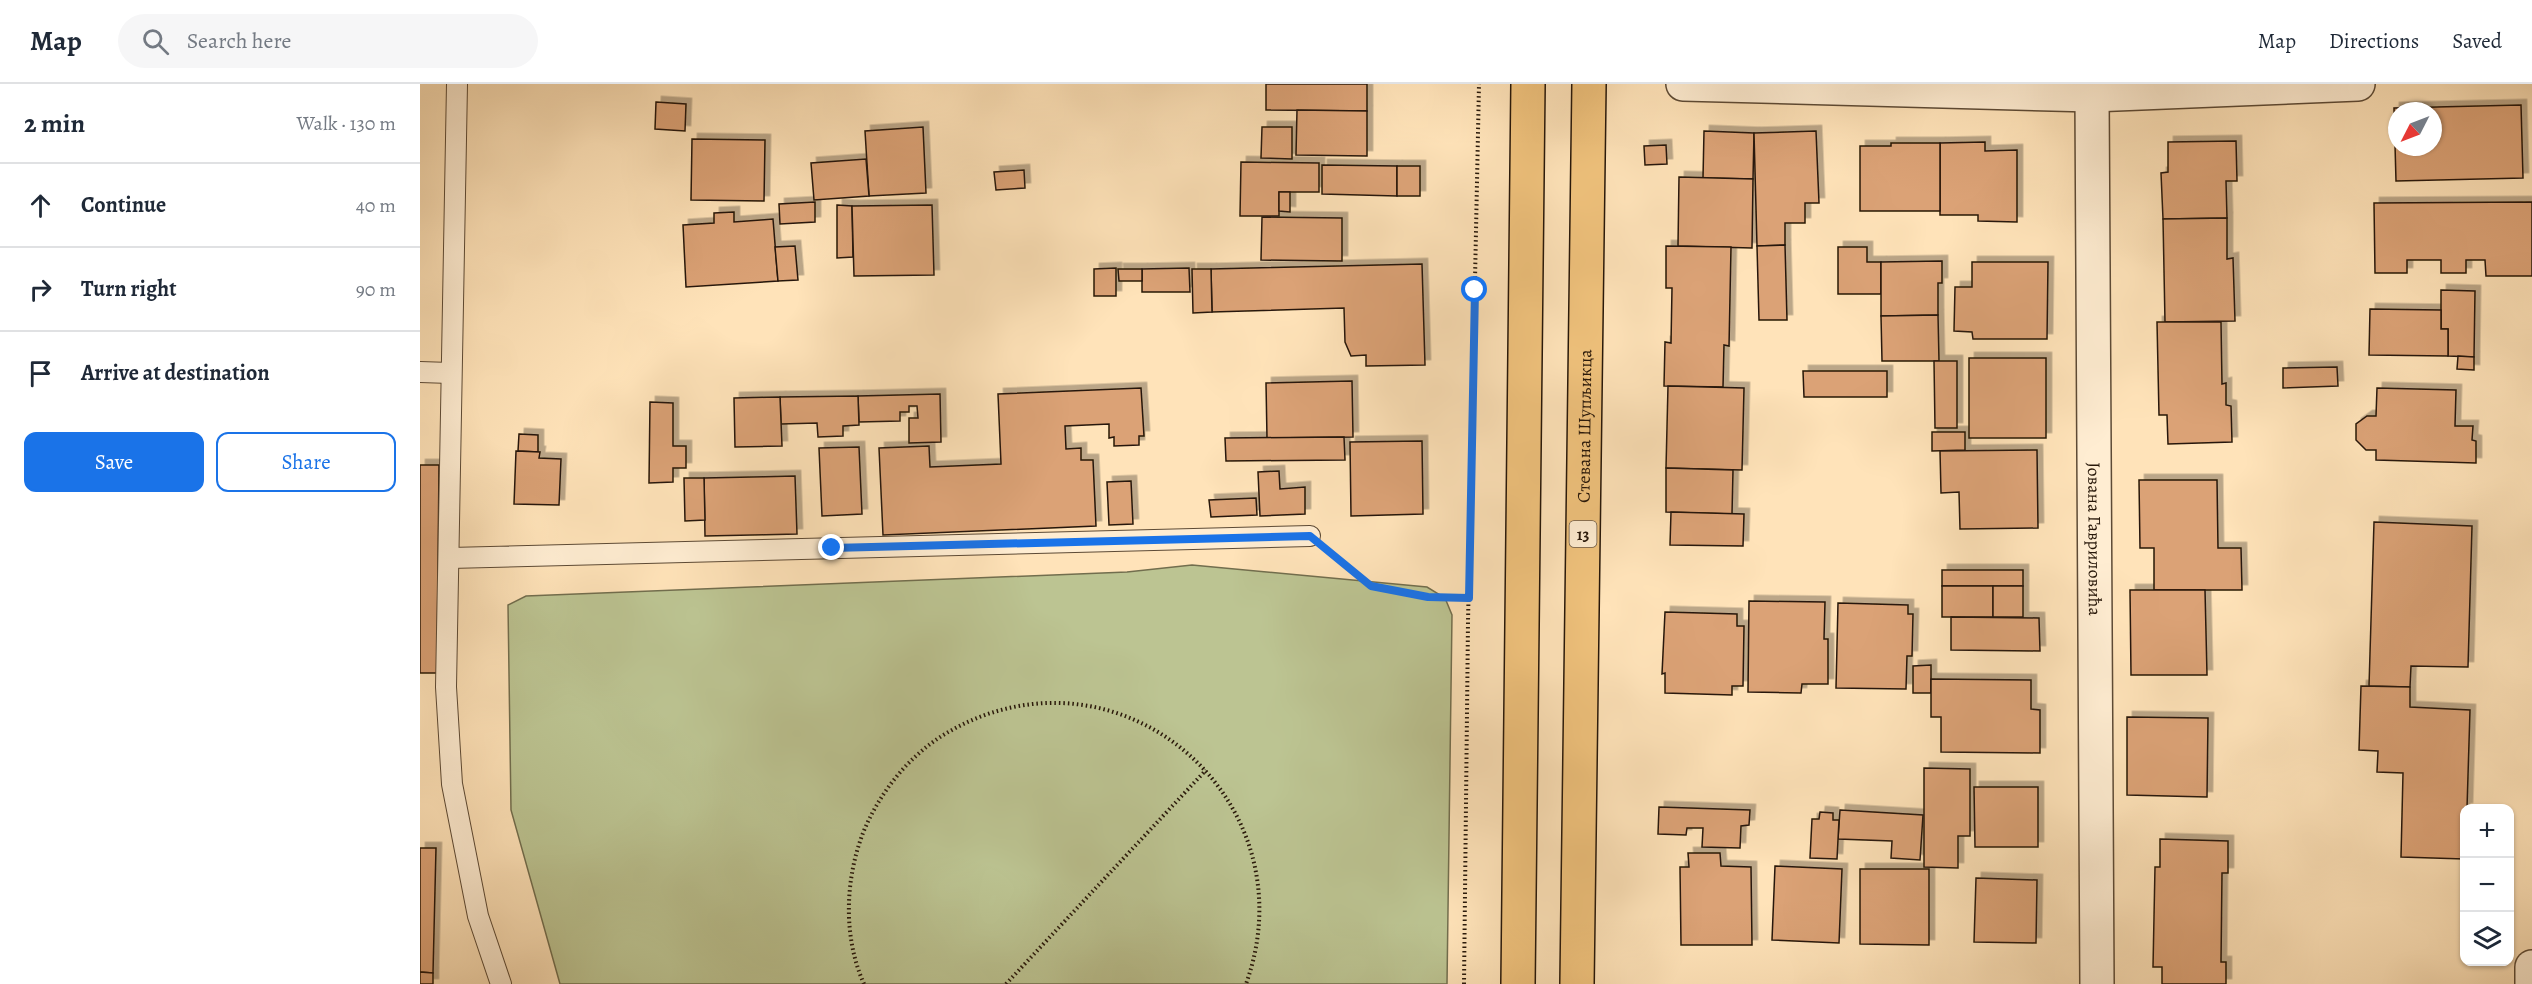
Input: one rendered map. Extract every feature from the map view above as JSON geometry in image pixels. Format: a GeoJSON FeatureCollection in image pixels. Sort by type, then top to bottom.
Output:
{"type":"FeatureCollection","features":[{"type":"Feature","properties":{"kind":"main road"},"geometry":{"type":"LineString","coordinates":[[1518,984],[1528,84]]}},
{"type":"Feature","properties":{"kind":"main road","name":"Стевана Шупљикца"},"geometry":{"type":"LineString","coordinates":[[1577,984],[1589,84]]}},
{"type":"Feature","properties":{"kind":"street"},"geometry":{"type":"LineString","coordinates":[[1683,84],[2092,95],[2358,84]]}},
{"type":"Feature","properties":{"kind":"street","name":"Јована Гавриловића"},"geometry":{"type":"LineString","coordinates":[[2092,95],[2097,984]]}},
{"type":"Feature","properties":{"kind":"street"},"geometry":{"type":"LineString","coordinates":[[2532,967],[2532,984]]}},
{"type":"Feature","properties":{"kind":"lane"},"geometry":{"type":"LineString","coordinates":[[457,84],[446,687],[452,784],[478,916],[501,984]]}},
{"type":"Feature","properties":{"kind":"lane"},"geometry":{"type":"LineString","coordinates":[[420,372],[450,374]]}},
{"type":"Feature","properties":{"kind":"lane"},"geometry":{"type":"LineString","coordinates":[[450,558],[1310,536]]}},
{"type":"Feature","properties":{"kind":"path"},"geometry":{"type":"LineString","coordinates":[[1464,984],[1479,84]]}},
{"type":"Feature","properties":{"kind":"path"},"geometry":{"type":"LineString","coordinates":[[1310,536],[1371,586],[1428,597],[1469,598]]}},
{"type":"Feature","properties":{"kind":"path"},"geometry":{"type":"LineString","coordinates":[[864,984],[854,954],[850,927],[852,873],[858,846],[868,820],[898,774],[939,738],[988,714],[1014,706],[1069,703],[1123,714],[1148,725],[1172,740],[1206,770],[1222,789],[1243,826],[1256,866],[1260,908],[1259,930],[1246,984]]}},
{"type":"Feature","properties":{"kind":"path"},"geometry":{"type":"LineString","coordinates":[[1006,984],[1206,770]]}},
{"type":"Feature","properties":{"kind":"green space"},"geometry":{"type":"Polygon","coordinates":[[[1192,565],[1427,587],[1445,598],[1452,615],[1447,984],[560,984],[511,810],[508,605],[526,596],[1127,572],[1192,565]]]}},
{"type":"Feature","properties":{"kind":"building"},"geometry":{"type":"Polygon","coordinates":[[[1266,84],[1367,84],[1367,111],[1266,110],[1266,84]]]}},
{"type":"Feature","properties":{"kind":"building"},"geometry":{"type":"Polygon","coordinates":[[[656,102],[686,104],[685,131],[655,129],[656,102]]]}},
{"type":"Feature","properties":{"kind":"building"},"geometry":{"type":"Polygon","coordinates":[[[2521,105],[2523,178],[2396,181],[2395,156],[2442,156],[2442,107],[2521,105]]]}},
{"type":"Feature","properties":{"kind":"building"},"geometry":{"type":"Polygon","coordinates":[[[1297,110],[1367,111],[1367,156],[1296,155],[1297,110]]]}},
{"type":"Feature","properties":{"kind":"building"},"geometry":{"type":"Polygon","coordinates":[[[923,127],[926,193],[869,196],[865,131],[923,127]]]}},
{"type":"Feature","properties":{"kind":"building"},"geometry":{"type":"Polygon","coordinates":[[[1262,127],[1292,127],[1292,159],[1261,158],[1262,127]]]}},
{"type":"Feature","properties":{"kind":"building"},"geometry":{"type":"Polygon","coordinates":[[[1704,131],[1754,133],[1753,179],[1703,178],[1704,131]]]}},
{"type":"Feature","properties":{"kind":"building"},"geometry":{"type":"Polygon","coordinates":[[[1816,131],[1819,203],[1805,203],[1805,223],[1785,223],[1785,245],[1757,246],[1754,133],[1816,131]]]}},
{"type":"Feature","properties":{"kind":"building"},"geometry":{"type":"Polygon","coordinates":[[[692,139],[765,140],[764,201],[691,200],[692,139]]]}},
{"type":"Feature","properties":{"kind":"building"},"geometry":{"type":"Polygon","coordinates":[[[2236,141],[2237,181],[2226,181],[2227,218],[2163,219],[2161,173],[2168,172],[2168,142],[2236,141]]]}},
{"type":"Feature","properties":{"kind":"building"},"geometry":{"type":"Polygon","coordinates":[[[1985,142],[1985,151],[2017,150],[2017,222],[1978,221],[1978,215],[1940,215],[1940,143],[1985,142]]]}},
{"type":"Feature","properties":{"kind":"building"},"geometry":{"type":"Polygon","coordinates":[[[1891,143],[1940,143],[1940,211],[1860,211],[1860,146],[1891,146],[1891,143]]]}},
{"type":"Feature","properties":{"kind":"building"},"geometry":{"type":"Polygon","coordinates":[[[1666,145],[1667,164],[1645,165],[1644,146],[1666,145]]]}},
{"type":"Feature","properties":{"kind":"building"},"geometry":{"type":"Polygon","coordinates":[[[866,159],[869,196],[814,200],[811,163],[866,159]]]}},
{"type":"Feature","properties":{"kind":"building"},"geometry":{"type":"Polygon","coordinates":[[[1241,162],[1319,163],[1319,192],[1279,192],[1279,216],[1240,216],[1241,162]]]}},
{"type":"Feature","properties":{"kind":"building"},"geometry":{"type":"Polygon","coordinates":[[[1322,165],[1397,166],[1397,196],[1322,194],[1322,165]]]}},
{"type":"Feature","properties":{"kind":"building"},"geometry":{"type":"Polygon","coordinates":[[[1397,166],[1420,166],[1420,196],[1397,196],[1397,166]]]}},
{"type":"Feature","properties":{"kind":"building"},"geometry":{"type":"Polygon","coordinates":[[[1024,170],[1025,188],[996,190],[994,172],[1024,170]]]}},
{"type":"Feature","properties":{"kind":"building"},"geometry":{"type":"Polygon","coordinates":[[[1679,177],[1753,179],[1752,248],[1678,246],[1679,177]]]}},
{"type":"Feature","properties":{"kind":"building"},"geometry":{"type":"Polygon","coordinates":[[[1279,192],[1290,192],[1290,212],[1279,211],[1279,192]]]}},
{"type":"Feature","properties":{"kind":"building"},"geometry":{"type":"Polygon","coordinates":[[[815,202],[815,222],[780,224],[779,204],[815,202]]]}},
{"type":"Feature","properties":{"kind":"building"},"geometry":{"type":"Polygon","coordinates":[[[2532,202],[2532,276],[2486,276],[2485,260],[2466,260],[2466,273],[2441,273],[2441,260],[2407,260],[2407,273],[2375,273],[2374,203],[2532,202]]]}},
{"type":"Feature","properties":{"kind":"building"},"geometry":{"type":"Polygon","coordinates":[[[837,205],[852,206],[853,257],[837,258],[837,205]]]}},
{"type":"Feature","properties":{"kind":"building"},"geometry":{"type":"Polygon","coordinates":[[[932,205],[934,275],[854,276],[852,206],[932,205]]]}},
{"type":"Feature","properties":{"kind":"building"},"geometry":{"type":"Polygon","coordinates":[[[734,212],[734,222],[773,219],[778,281],[686,287],[683,225],[714,223],[714,213],[734,212]]]}},
{"type":"Feature","properties":{"kind":"building"},"geometry":{"type":"Polygon","coordinates":[[[1262,217],[1342,218],[1342,261],[1261,260],[1262,217]]]}},
{"type":"Feature","properties":{"kind":"building"},"geometry":{"type":"Polygon","coordinates":[[[2227,218],[2227,259],[2233,258],[2235,321],[2165,322],[2163,219],[2227,218]]]}},
{"type":"Feature","properties":{"kind":"building"},"geometry":{"type":"Polygon","coordinates":[[[1785,245],[1787,320],[1759,320],[1757,246],[1785,245]]]}},
{"type":"Feature","properties":{"kind":"building"},"geometry":{"type":"Polygon","coordinates":[[[795,246],[798,280],[778,281],[775,247],[795,246]]]}},
{"type":"Feature","properties":{"kind":"building"},"geometry":{"type":"Polygon","coordinates":[[[1666,246],[1731,247],[1729,346],[1724,345],[1723,387],[1664,386],[1665,342],[1671,343],[1672,288],[1666,288],[1666,246]]]}},
{"type":"Feature","properties":{"kind":"building"},"geometry":{"type":"Polygon","coordinates":[[[1838,247],[1867,247],[1867,262],[1881,262],[1881,294],[1838,294],[1838,247]]]}},
{"type":"Feature","properties":{"kind":"building"},"geometry":{"type":"Polygon","coordinates":[[[1942,261],[1942,283],[1938,283],[1938,315],[1881,316],[1881,262],[1942,261]]]}},
{"type":"Feature","properties":{"kind":"building"},"geometry":{"type":"Polygon","coordinates":[[[1972,262],[2048,262],[2047,339],[1973,339],[1972,332],[1954,331],[1955,287],[1972,287],[1972,262]]]}},
{"type":"Feature","properties":{"kind":"building"},"geometry":{"type":"Polygon","coordinates":[[[1422,264],[1425,365],[1366,366],[1366,355],[1351,356],[1345,342],[1344,308],[1212,312],[1211,269],[1422,264]]]}},
{"type":"Feature","properties":{"kind":"building"},"geometry":{"type":"Polygon","coordinates":[[[1116,268],[1116,296],[1094,296],[1094,269],[1116,268]]]}},
{"type":"Feature","properties":{"kind":"building"},"geometry":{"type":"Polygon","coordinates":[[[1189,268],[1190,292],[1142,292],[1142,269],[1189,268]]]}},
{"type":"Feature","properties":{"kind":"building"},"geometry":{"type":"Polygon","coordinates":[[[1118,269],[1142,269],[1142,281],[1119,281],[1118,269]]]}},
{"type":"Feature","properties":{"kind":"building"},"geometry":{"type":"Polygon","coordinates":[[[1192,269],[1211,269],[1212,312],[1193,313],[1192,269]]]}},
{"type":"Feature","properties":{"kind":"building"},"geometry":{"type":"Polygon","coordinates":[[[2441,290],[2475,291],[2474,357],[2448,356],[2448,329],[2441,329],[2441,290]]]}},
{"type":"Feature","properties":{"kind":"building"},"geometry":{"type":"Polygon","coordinates":[[[2370,309],[2441,310],[2441,329],[2448,329],[2448,356],[2369,355],[2370,309]]]}},
{"type":"Feature","properties":{"kind":"building"},"geometry":{"type":"Polygon","coordinates":[[[1938,315],[1939,361],[1882,361],[1881,316],[1938,315]]]}},
{"type":"Feature","properties":{"kind":"building"},"geometry":{"type":"Polygon","coordinates":[[[2157,322],[2221,322],[2222,384],[2226,383],[2226,405],[2231,406],[2232,442],[2168,444],[2167,415],[2159,415],[2157,322]]]}},
{"type":"Feature","properties":{"kind":"building"},"geometry":{"type":"Polygon","coordinates":[[[2458,356],[2474,357],[2474,370],[2457,369],[2458,356]]]}},
{"type":"Feature","properties":{"kind":"building"},"geometry":{"type":"Polygon","coordinates":[[[1969,358],[2046,358],[2046,438],[1969,438],[1969,358]]]}},
{"type":"Feature","properties":{"kind":"building"},"geometry":{"type":"Polygon","coordinates":[[[1934,361],[1957,361],[1957,428],[1935,428],[1934,361]]]}},
{"type":"Feature","properties":{"kind":"building"},"geometry":{"type":"Polygon","coordinates":[[[2337,367],[2338,386],[2283,388],[2283,368],[2337,367]]]}},
{"type":"Feature","properties":{"kind":"building"},"geometry":{"type":"Polygon","coordinates":[[[1803,371],[1887,371],[1887,397],[1804,397],[1803,371]]]}},
{"type":"Feature","properties":{"kind":"building"},"geometry":{"type":"Polygon","coordinates":[[[1352,381],[1353,437],[1267,438],[1266,383],[1352,381]]]}},
{"type":"Feature","properties":{"kind":"building"},"geometry":{"type":"Polygon","coordinates":[[[1668,386],[1744,388],[1742,470],[1666,468],[1668,386]]]}},
{"type":"Feature","properties":{"kind":"building"},"geometry":{"type":"Polygon","coordinates":[[[1141,388],[1144,436],[1139,436],[1139,445],[1114,446],[1114,437],[1109,438],[1109,424],[1065,426],[1066,449],[1081,448],[1081,460],[1093,460],[1096,526],[883,535],[879,448],[929,446],[930,467],[1001,464],[998,394],[1141,388]]]}},
{"type":"Feature","properties":{"kind":"building"},"geometry":{"type":"Polygon","coordinates":[[[2377,388],[2456,390],[2455,426],[2473,426],[2472,440],[2476,441],[2476,463],[2376,460],[2376,450],[2366,450],[2356,440],[2356,424],[2367,416],[2376,416],[2377,388]]]}},
{"type":"Feature","properties":{"kind":"building"},"geometry":{"type":"Polygon","coordinates":[[[940,394],[941,442],[909,443],[909,418],[918,418],[917,406],[909,406],[909,412],[900,412],[900,421],[859,422],[858,396],[940,394]]]}},
{"type":"Feature","properties":{"kind":"building"},"geometry":{"type":"Polygon","coordinates":[[[858,396],[859,425],[843,426],[843,436],[818,437],[817,423],[781,424],[780,397],[858,396]]]}},
{"type":"Feature","properties":{"kind":"building"},"geometry":{"type":"Polygon","coordinates":[[[780,397],[782,446],[735,447],[734,398],[780,397]]]}},
{"type":"Feature","properties":{"kind":"building"},"geometry":{"type":"Polygon","coordinates":[[[650,402],[673,403],[673,446],[686,446],[686,468],[673,468],[673,482],[649,483],[650,402]]]}},
{"type":"Feature","properties":{"kind":"building"},"geometry":{"type":"Polygon","coordinates":[[[1932,432],[1965,432],[1965,450],[1932,451],[1932,432]]]}},
{"type":"Feature","properties":{"kind":"building"},"geometry":{"type":"Polygon","coordinates":[[[519,434],[538,435],[538,452],[518,451],[519,434]]]}},
{"type":"Feature","properties":{"kind":"building"},"geometry":{"type":"Polygon","coordinates":[[[1344,437],[1345,460],[1226,461],[1225,438],[1344,437]]]}},
{"type":"Feature","properties":{"kind":"building"},"geometry":{"type":"Polygon","coordinates":[[[1422,441],[1423,514],[1351,516],[1350,442],[1422,441]]]}},
{"type":"Feature","properties":{"kind":"building"},"geometry":{"type":"Polygon","coordinates":[[[859,447],[862,514],[822,516],[819,448],[859,447]]]}},
{"type":"Feature","properties":{"kind":"building"},"geometry":{"type":"Polygon","coordinates":[[[2037,450],[2038,528],[1960,529],[1959,492],[1941,493],[1940,451],[2037,450]]]}},
{"type":"Feature","properties":{"kind":"building"},"geometry":{"type":"Polygon","coordinates":[[[516,451],[540,452],[539,458],[561,459],[559,505],[514,504],[516,451]]]}},
{"type":"Feature","properties":{"kind":"building"},"geometry":{"type":"Polygon","coordinates":[[[420,465],[439,465],[437,673],[420,673],[420,465]]]}},
{"type":"Feature","properties":{"kind":"building"},"geometry":{"type":"Polygon","coordinates":[[[1666,468],[1733,470],[1732,514],[1666,512],[1666,468]]]}},
{"type":"Feature","properties":{"kind":"building"},"geometry":{"type":"Polygon","coordinates":[[[1279,471],[1280,489],[1305,487],[1305,514],[1260,516],[1258,472],[1279,471]]]}},
{"type":"Feature","properties":{"kind":"building"},"geometry":{"type":"Polygon","coordinates":[[[795,476],[797,534],[705,536],[704,478],[795,476]]]}},
{"type":"Feature","properties":{"kind":"building"},"geometry":{"type":"Polygon","coordinates":[[[684,478],[704,478],[705,520],[685,521],[684,478]]]}},
{"type":"Feature","properties":{"kind":"building"},"geometry":{"type":"Polygon","coordinates":[[[2139,480],[2217,480],[2218,548],[2241,548],[2242,590],[2154,590],[2154,548],[2140,548],[2139,480]]]}},
{"type":"Feature","properties":{"kind":"building"},"geometry":{"type":"Polygon","coordinates":[[[1131,481],[1133,524],[1109,525],[1107,482],[1131,481]]]}},
{"type":"Feature","properties":{"kind":"building"},"geometry":{"type":"Polygon","coordinates":[[[1256,498],[1257,515],[1211,517],[1209,500],[1256,498]]]}},
{"type":"Feature","properties":{"kind":"building"},"geometry":{"type":"Polygon","coordinates":[[[1671,512],[1744,514],[1743,546],[1670,545],[1671,512]]]}},
{"type":"Feature","properties":{"kind":"building"},"geometry":{"type":"Polygon","coordinates":[[[2374,522],[2472,526],[2468,667],[2411,666],[2410,687],[2369,686],[2374,522]]]}},
{"type":"Feature","properties":{"kind":"building"},"geometry":{"type":"Polygon","coordinates":[[[1942,570],[2023,570],[2023,586],[1942,586],[1942,570]]]}},
{"type":"Feature","properties":{"kind":"building"},"geometry":{"type":"Polygon","coordinates":[[[1942,586],[1993,586],[1993,617],[1942,617],[1942,586]]]}},
{"type":"Feature","properties":{"kind":"building"},"geometry":{"type":"Polygon","coordinates":[[[1993,586],[2023,586],[2023,617],[1993,617],[1993,586]]]}},
{"type":"Feature","properties":{"kind":"building"},"geometry":{"type":"Polygon","coordinates":[[[2130,590],[2205,590],[2207,675],[2131,675],[2130,590]]]}},
{"type":"Feature","properties":{"kind":"building"},"geometry":{"type":"Polygon","coordinates":[[[1749,601],[1825,602],[1824,639],[1828,639],[1828,684],[1802,684],[1801,693],[1748,692],[1749,601]]]}},
{"type":"Feature","properties":{"kind":"building"},"geometry":{"type":"Polygon","coordinates":[[[1838,603],[1908,605],[1908,614],[1913,614],[1912,656],[1907,656],[1906,689],[1836,688],[1838,603]]]}},
{"type":"Feature","properties":{"kind":"building"},"geometry":{"type":"Polygon","coordinates":[[[1665,612],[1737,614],[1737,626],[1744,626],[1743,686],[1732,686],[1732,695],[1665,693],[1665,673],[1662,674],[1665,612]]]}},
{"type":"Feature","properties":{"kind":"building"},"geometry":{"type":"Polygon","coordinates":[[[1951,617],[2039,618],[2040,651],[1951,650],[1951,617]]]}},
{"type":"Feature","properties":{"kind":"building"},"geometry":{"type":"Polygon","coordinates":[[[1931,665],[1931,693],[1913,693],[1913,666],[1931,665]]]}},
{"type":"Feature","properties":{"kind":"building"},"geometry":{"type":"Polygon","coordinates":[[[1931,679],[2031,680],[2031,709],[2040,710],[2040,753],[1941,752],[1941,717],[1931,717],[1931,679]]]}},
{"type":"Feature","properties":{"kind":"building"},"geometry":{"type":"Polygon","coordinates":[[[2361,686],[2410,687],[2410,707],[2470,710],[2467,804],[2460,804],[2460,859],[2401,857],[2403,773],[2377,772],[2378,751],[2359,750],[2361,686]]]}},
{"type":"Feature","properties":{"kind":"building"},"geometry":{"type":"Polygon","coordinates":[[[2127,717],[2208,718],[2207,797],[2127,795],[2127,717]]]}},
{"type":"Feature","properties":{"kind":"building"},"geometry":{"type":"Polygon","coordinates":[[[1924,768],[1970,769],[1970,836],[1958,836],[1958,868],[1924,867],[1924,768]]]}},
{"type":"Feature","properties":{"kind":"building"},"geometry":{"type":"Polygon","coordinates":[[[1974,787],[2038,787],[2038,847],[1975,847],[1974,787]]]}},
{"type":"Feature","properties":{"kind":"building"},"geometry":{"type":"Polygon","coordinates":[[[1659,807],[1750,810],[1749,825],[1741,826],[1740,848],[1702,847],[1703,828],[1687,828],[1686,835],[1658,834],[1659,807]]]}},
{"type":"Feature","properties":{"kind":"building"},"geometry":{"type":"Polygon","coordinates":[[[1840,810],[1923,815],[1920,860],[1891,858],[1892,841],[1838,839],[1840,810]]]}},
{"type":"Feature","properties":{"kind":"building"},"geometry":{"type":"Polygon","coordinates":[[[1820,812],[1833,813],[1833,820],[1839,820],[1837,859],[1810,858],[1812,819],[1819,819],[1820,812]]]}},
{"type":"Feature","properties":{"kind":"building"},"geometry":{"type":"Polygon","coordinates":[[[2160,839],[2228,841],[2228,873],[2222,873],[2221,962],[2226,962],[2226,984],[2162,984],[2162,967],[2153,967],[2155,867],[2160,867],[2160,839]]]}},
{"type":"Feature","properties":{"kind":"building"},"geometry":{"type":"Polygon","coordinates":[[[420,848],[436,848],[433,973],[420,972],[420,848]]]}},
{"type":"Feature","properties":{"kind":"building"},"geometry":{"type":"Polygon","coordinates":[[[1688,853],[1720,853],[1721,866],[1751,867],[1752,945],[1681,945],[1680,867],[1689,867],[1688,853]]]}},
{"type":"Feature","properties":{"kind":"building"},"geometry":{"type":"Polygon","coordinates":[[[1775,866],[1842,869],[1839,943],[1772,940],[1775,866]]]}},
{"type":"Feature","properties":{"kind":"building"},"geometry":{"type":"Polygon","coordinates":[[[1860,869],[1929,869],[1929,945],[1860,944],[1860,869]]]}},
{"type":"Feature","properties":{"kind":"building"},"geometry":{"type":"Polygon","coordinates":[[[1976,878],[2037,880],[2036,943],[1974,942],[1976,878]]]}},
{"type":"Feature","properties":{"kind":"building"},"geometry":{"type":"Polygon","coordinates":[[[420,972],[433,973],[433,984],[420,984],[420,972]]]}},
{"type":"Feature","properties":{"kind":"route"},"geometry":{"type":"LineString","coordinates":[[832,548],[1310,536],[1371,586],[1428,597],[1469,598],[1475,290]]}}]}
